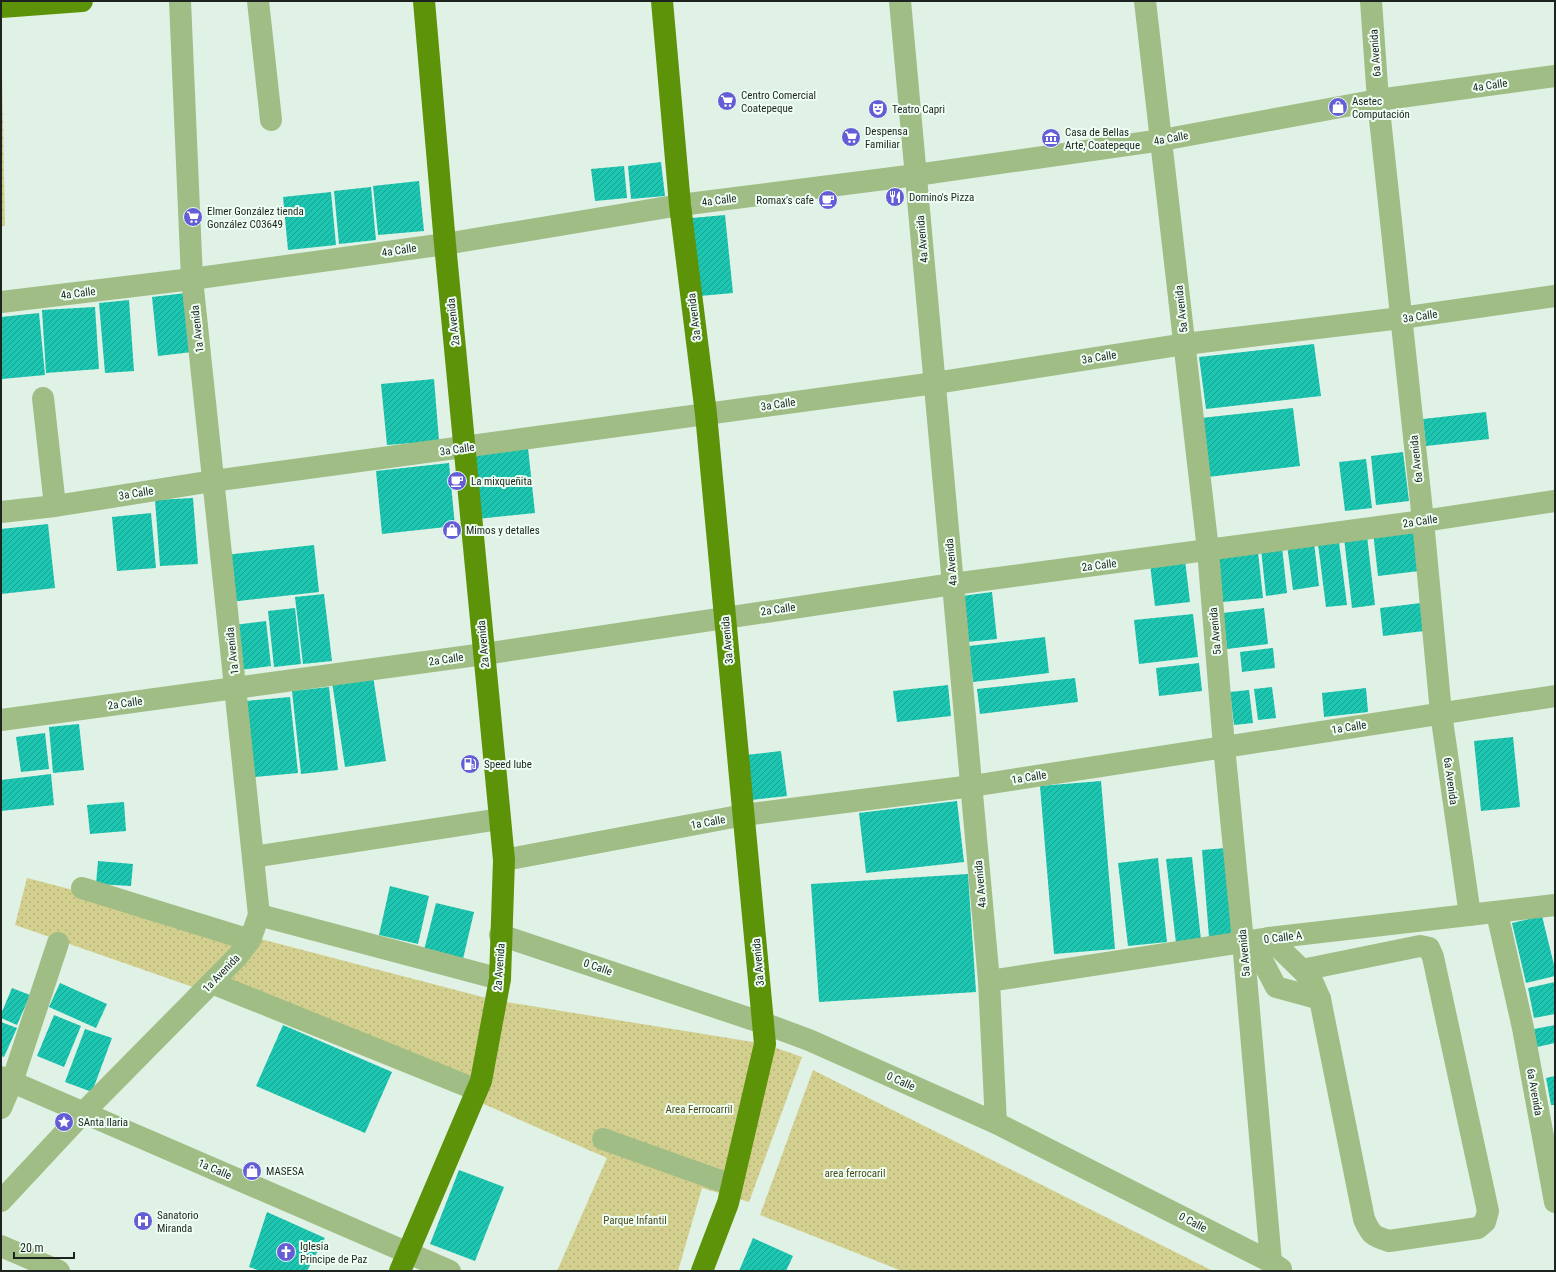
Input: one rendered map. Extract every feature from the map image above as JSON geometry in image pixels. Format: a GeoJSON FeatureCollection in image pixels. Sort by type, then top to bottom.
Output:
{"type":"FeatureCollection","features":[{"type":"Feature","properties":{"kind":"main road"},"geometry":{"type":"LineString","coordinates":[[1,7],[82,1]]}},
{"type":"Feature","properties":{"kind":"main road","name":"2a Avenida"},"geometry":{"type":"LineString","coordinates":[[404,1262],[481,1081],[500,979],[500,935],[504,860],[445,244],[424,1]]}},
{"type":"Feature","properties":{"kind":"main road","name":"3a Avenida"},"geometry":{"type":"LineString","coordinates":[[662,1],[680,205],[706,414],[765,1044],[728,1203],[702,1271]]}},
{"type":"Feature","properties":{"kind":"street","name":"1a Avenida"},"geometry":{"type":"LineString","coordinates":[[1,1201],[84,1112],[238,956],[250,940],[259,915],[192,279],[180,1]]}},
{"type":"Feature","properties":{"kind":"street"},"geometry":{"type":"LineString","coordinates":[[258,1],[271,120]]}},
{"type":"Feature","properties":{"kind":"street","name":"4a Avenida"},"geometry":{"type":"LineString","coordinates":[[900,1],[989,980],[996,1123]]}},
{"type":"Feature","properties":{"kind":"street","name":"5a Avenida"},"geometry":{"type":"LineString","coordinates":[[1145,1],[1208,550],[1224,746],[1255,940],[1277,1266]]}},
{"type":"Feature","properties":{"kind":"street","name":"6a Avenida"},"geometry":{"type":"LineString","coordinates":[[1371,1],[1378,100],[1423,521],[1441,713],[1470,916]]}},
{"type":"Feature","properties":{"kind":"street","name":"4a Calle"},"geometry":{"type":"LineString","coordinates":[[1,302],[192,279],[445,244],[680,205],[916,175],[1162,140],[1378,100],[1555,76]]}},
{"type":"Feature","properties":{"kind":"street","name":"3a Calle"},"geometry":{"type":"LineString","coordinates":[[1,512],[55,506],[213,482],[935,383],[1185,344],[1401,318],[1555,296]]}},
{"type":"Feature","properties":{"kind":"street"},"geometry":{"type":"LineString","coordinates":[[43,398],[55,506]]}},
{"type":"Feature","properties":{"kind":"street","name":"2a Calle"},"geometry":{"type":"LineString","coordinates":[[1,720],[484,654],[953,584],[1423,521],[1555,501]]}},
{"type":"Feature","properties":{"kind":"street","name":"1a Calle"},"geometry":{"type":"LineString","coordinates":[[504,860],[744,815],[972,786],[1555,696]]}},
{"type":"Feature","properties":{"kind":"street"},"geometry":{"type":"LineString","coordinates":[[253,857],[500,819]]}},
{"type":"Feature","properties":{"kind":"street"},"geometry":{"type":"LineString","coordinates":[[82,888],[250,940]]}},
{"type":"Feature","properties":{"kind":"street","name":"0 Calle A"},"geometry":{"type":"LineString","coordinates":[[989,980],[1255,940],[1555,905]]}},
{"type":"Feature","properties":{"kind":"street","name":"6a Avenida"},"geometry":{"type":"LineString","coordinates":[[1496,913],[1523,1028],[1555,1202]]}},
{"type":"Feature","properties":{"kind":"street"},"geometry":{"type":"LineString","coordinates":[[259,915],[500,979]]}},
{"type":"Feature","properties":{"kind":"street","name":"0 Calle"},"geometry":{"type":"LineString","coordinates":[[500,935],[763,1023],[809,1040],[996,1123],[1277,1266]]}},
{"type":"Feature","properties":{"kind":"street"},"geometry":{"type":"LineString","coordinates":[[1255,940],[1302,970],[1313,983],[1320,999],[1364,1219],[1369,1232],[1377,1237],[1389,1241],[1478,1228],[1485,1222],[1488,1211],[1433,957],[1429,948],[1420,946],[1302,970]]}},
{"type":"Feature","properties":{"kind":"street"},"geometry":{"type":"LineString","coordinates":[[1255,940],[1276,987],[1320,999]]}},
{"type":"Feature","properties":{"kind":"street"},"geometry":{"type":"LineString","coordinates":[[1,1108],[6,1080],[58,943]]}},
{"type":"Feature","properties":{"kind":"street"},"geometry":{"type":"LineString","coordinates":[[212,983],[477,1090]]}},
{"type":"Feature","properties":{"kind":"street","name":"1a Calle"},"geometry":{"type":"LineString","coordinates":[[6,1080],[84,1112],[404,1262],[450,1271]]}},
{"type":"Feature","properties":{"kind":"street"},"geometry":{"type":"LineString","coordinates":[[603,1138],[732,1185]]}},
{"type":"Feature","properties":{"kind":"street"},"geometry":{"type":"LineString","coordinates":[[1,1246],[59,1271]]}},
{"type":"Feature","properties":{"kind":"green space"},"geometry":{"type":"Polygon","coordinates":[[[1,18],[5,226],[1,226],[1,18]]]}},
{"type":"Feature","properties":{"kind":"green space","name":"Area Ferrocarril"},"geometry":{"type":"Polygon","coordinates":[[[27,878],[494,1000],[765,1044],[802,1057],[749,1202],[702,1188],[678,1271],[557,1271],[607,1158],[305,1026],[15,925],[27,878]]]}},
{"type":"Feature","properties":{"kind":"green space","name":"area ferrocaril"},"geometry":{"type":"Polygon","coordinates":[[[813,1070],[1213,1271],[902,1271],[760,1215],[813,1070]]]}},
{"type":"Feature","properties":{"kind":"building"},"geometry":{"type":"Polygon","coordinates":[[[661,162],[665,196],[631,199],[628,166],[661,162]]]}},
{"type":"Feature","properties":{"kind":"building"},"geometry":{"type":"Polygon","coordinates":[[[624,166],[627,198],[595,201],[591,169],[624,166]]]}},
{"type":"Feature","properties":{"kind":"building"},"geometry":{"type":"Polygon","coordinates":[[[419,181],[424,231],[378,235],[373,186],[419,181]]]}},
{"type":"Feature","properties":{"kind":"building"},"geometry":{"type":"Polygon","coordinates":[[[371,187],[376,240],[339,244],[334,191],[371,187]]]}},
{"type":"Feature","properties":{"kind":"building"},"geometry":{"type":"Polygon","coordinates":[[[331,192],[336,245],[288,250],[283,197],[331,192]]]}},
{"type":"Feature","properties":{"kind":"building"},"geometry":{"type":"Polygon","coordinates":[[[725,215],[733,293],[700,296],[692,218],[725,215]]]}},
{"type":"Feature","properties":{"kind":"building"},"geometry":{"type":"Polygon","coordinates":[[[186,293],[192,352],[158,356],[152,297],[186,293]]]}},
{"type":"Feature","properties":{"kind":"building"},"geometry":{"type":"Polygon","coordinates":[[[129,300],[134,371],[105,373],[99,303],[129,300]]]}},
{"type":"Feature","properties":{"kind":"building"},"geometry":{"type":"Polygon","coordinates":[[[95,307],[99,369],[46,373],[42,310],[95,307]]]}},
{"type":"Feature","properties":{"kind":"building"},"geometry":{"type":"Polygon","coordinates":[[[39,313],[45,375],[2,379],[1,317],[39,313]]]}},
{"type":"Feature","properties":{"kind":"building"},"geometry":{"type":"Polygon","coordinates":[[[1314,344],[1321,396],[1206,409],[1199,357],[1314,344]]]}},
{"type":"Feature","properties":{"kind":"building"},"geometry":{"type":"Polygon","coordinates":[[[434,379],[439,441],[387,445],[381,384],[434,379]]]}},
{"type":"Feature","properties":{"kind":"building"},"geometry":{"type":"Polygon","coordinates":[[[1293,408],[1300,466],[1208,477],[1201,418],[1293,408]]]}},
{"type":"Feature","properties":{"kind":"building"},"geometry":{"type":"Polygon","coordinates":[[[1486,412],[1489,439],[1426,446],[1423,419],[1486,412]]]}},
{"type":"Feature","properties":{"kind":"building"},"geometry":{"type":"Polygon","coordinates":[[[528,448],[535,513],[477,519],[470,455],[528,448]]]}},
{"type":"Feature","properties":{"kind":"building"},"geometry":{"type":"Polygon","coordinates":[[[1403,452],[1409,501],[1376,505],[1371,456],[1403,452]]]}},
{"type":"Feature","properties":{"kind":"building"},"geometry":{"type":"Polygon","coordinates":[[[1366,459],[1372,508],[1345,511],[1339,462],[1366,459]]]}},
{"type":"Feature","properties":{"kind":"building"},"geometry":{"type":"Polygon","coordinates":[[[449,463],[455,526],[382,534],[376,471],[449,463]]]}},
{"type":"Feature","properties":{"kind":"building"},"geometry":{"type":"Polygon","coordinates":[[[193,498],[198,564],[160,566],[155,500],[193,498]]]}},
{"type":"Feature","properties":{"kind":"building"},"geometry":{"type":"Polygon","coordinates":[[[151,513],[156,568],[117,571],[112,517],[151,513]]]}},
{"type":"Feature","properties":{"kind":"building"},"geometry":{"type":"Polygon","coordinates":[[[48,524],[55,588],[1,594],[1,529],[48,524]]]}},
{"type":"Feature","properties":{"kind":"building"},"geometry":{"type":"Polygon","coordinates":[[[1414,527],[1419,571],[1378,576],[1373,532],[1414,527]]]}},
{"type":"Feature","properties":{"kind":"building"},"geometry":{"type":"Polygon","coordinates":[[[1367,536],[1375,605],[1352,608],[1344,538],[1367,536]]]}},
{"type":"Feature","properties":{"kind":"building"},"geometry":{"type":"Polygon","coordinates":[[[1314,542],[1319,586],[1293,590],[1287,545],[1314,542]]]}},
{"type":"Feature","properties":{"kind":"building"},"geometry":{"type":"Polygon","coordinates":[[[1339,542],[1347,605],[1326,607],[1318,544],[1339,542]]]}},
{"type":"Feature","properties":{"kind":"building"},"geometry":{"type":"Polygon","coordinates":[[[314,545],[319,592],[230,602],[225,555],[314,545]]]}},
{"type":"Feature","properties":{"kind":"building"},"geometry":{"type":"Polygon","coordinates":[[[1282,547],[1287,593],[1266,596],[1261,549],[1282,547]]]}},
{"type":"Feature","properties":{"kind":"building"},"geometry":{"type":"Polygon","coordinates":[[[1258,552],[1263,598],[1223,602],[1218,557],[1258,552]]]}},
{"type":"Feature","properties":{"kind":"building"},"geometry":{"type":"Polygon","coordinates":[[[1185,560],[1190,602],[1155,606],[1150,564],[1185,560]]]}},
{"type":"Feature","properties":{"kind":"building"},"geometry":{"type":"Polygon","coordinates":[[[992,592],[997,639],[967,642],[962,596],[992,592]]]}},
{"type":"Feature","properties":{"kind":"building"},"geometry":{"type":"Polygon","coordinates":[[[324,594],[332,661],[303,664],[295,597],[324,594]]]}},
{"type":"Feature","properties":{"kind":"building"},"geometry":{"type":"Polygon","coordinates":[[[1421,603],[1424,631],[1383,636],[1380,608],[1421,603]]]}},
{"type":"Feature","properties":{"kind":"building"},"geometry":{"type":"Polygon","coordinates":[[[295,608],[301,664],[274,667],[268,611],[295,608]]]}},
{"type":"Feature","properties":{"kind":"building"},"geometry":{"type":"Polygon","coordinates":[[[1264,608],[1268,644],[1227,649],[1223,613],[1264,608]]]}},
{"type":"Feature","properties":{"kind":"building"},"geometry":{"type":"Polygon","coordinates":[[[1193,614],[1198,657],[1139,664],[1134,620],[1193,614]]]}},
{"type":"Feature","properties":{"kind":"building"},"geometry":{"type":"Polygon","coordinates":[[[266,621],[271,666],[239,670],[234,625],[266,621]]]}},
{"type":"Feature","properties":{"kind":"building"},"geometry":{"type":"Polygon","coordinates":[[[1045,637],[1049,673],[973,682],[969,646],[1045,637]]]}},
{"type":"Feature","properties":{"kind":"building"},"geometry":{"type":"Polygon","coordinates":[[[1273,648],[1275,668],[1242,672],[1240,652],[1273,648]]]}},
{"type":"Feature","properties":{"kind":"building"},"geometry":{"type":"Polygon","coordinates":[[[1199,663],[1202,691],[1159,696],[1156,668],[1199,663]]]}},
{"type":"Feature","properties":{"kind":"building"},"geometry":{"type":"Polygon","coordinates":[[[373,676],[386,761],[345,767],[332,682],[373,676]]]}},
{"type":"Feature","properties":{"kind":"building"},"geometry":{"type":"Polygon","coordinates":[[[1075,678],[1078,702],[980,714],[977,689],[1075,678]]]}},
{"type":"Feature","properties":{"kind":"building"},"geometry":{"type":"Polygon","coordinates":[[[948,685],[951,716],[897,722],[893,691],[948,685]]]}},
{"type":"Feature","properties":{"kind":"building"},"geometry":{"type":"Polygon","coordinates":[[[329,687],[338,770],[301,774],[292,691],[329,687]]]}},
{"type":"Feature","properties":{"kind":"building"},"geometry":{"type":"Polygon","coordinates":[[[1272,687],[1276,718],[1258,720],[1254,689],[1272,687]]]}},
{"type":"Feature","properties":{"kind":"building"},"geometry":{"type":"Polygon","coordinates":[[[1366,688],[1368,712],[1324,717],[1322,693],[1366,688]]]}},
{"type":"Feature","properties":{"kind":"building"},"geometry":{"type":"Polygon","coordinates":[[[1249,690],[1253,723],[1234,725],[1230,692],[1249,690]]]}},
{"type":"Feature","properties":{"kind":"building"},"geometry":{"type":"Polygon","coordinates":[[[290,697],[298,773],[255,777],[246,701],[290,697]]]}},
{"type":"Feature","properties":{"kind":"building"},"geometry":{"type":"Polygon","coordinates":[[[79,724],[84,770],[53,773],[49,727],[79,724]]]}},
{"type":"Feature","properties":{"kind":"building"},"geometry":{"type":"Polygon","coordinates":[[[45,733],[49,769],[21,772],[16,737],[45,733]]]}},
{"type":"Feature","properties":{"kind":"building"},"geometry":{"type":"Polygon","coordinates":[[[1513,737],[1520,807],[1481,811],[1474,741],[1513,737]]]}},
{"type":"Feature","properties":{"kind":"building"},"geometry":{"type":"Polygon","coordinates":[[[781,751],[787,796],[751,800],[746,755],[781,751]]]}},
{"type":"Feature","properties":{"kind":"building"},"geometry":{"type":"Polygon","coordinates":[[[51,774],[54,805],[1,811],[1,780],[51,774]]]}},
{"type":"Feature","properties":{"kind":"building"},"geometry":{"type":"Polygon","coordinates":[[[1101,781],[1115,949],[1054,954],[1040,786],[1101,781]]]}},
{"type":"Feature","properties":{"kind":"building"},"geometry":{"type":"Polygon","coordinates":[[[957,801],[964,862],[866,873],[859,813],[957,801]]]}},
{"type":"Feature","properties":{"kind":"building"},"geometry":{"type":"Polygon","coordinates":[[[124,802],[126,831],[90,834],[87,805],[124,802]]]}},
{"type":"Feature","properties":{"kind":"building"},"geometry":{"type":"Polygon","coordinates":[[[1226,848],[1233,935],[1209,937],[1202,850],[1226,848]]]}},
{"type":"Feature","properties":{"kind":"building"},"geometry":{"type":"Polygon","coordinates":[[[1192,857],[1201,940],[1176,943],[1166,859],[1192,857]]]}},
{"type":"Feature","properties":{"kind":"building"},"geometry":{"type":"Polygon","coordinates":[[[1158,858],[1167,942],[1128,946],[1118,863],[1158,858]]]}},
{"type":"Feature","properties":{"kind":"building"},"geometry":{"type":"Polygon","coordinates":[[[98,861],[133,864],[131,886],[96,884],[98,861]]]}},
{"type":"Feature","properties":{"kind":"building"},"geometry":{"type":"Polygon","coordinates":[[[968,874],[976,992],[819,1002],[811,884],[968,874]]]}},
{"type":"Feature","properties":{"kind":"building"},"geometry":{"type":"Polygon","coordinates":[[[390,886],[429,896],[418,944],[379,935],[390,886]]]}},
{"type":"Feature","properties":{"kind":"building"},"geometry":{"type":"Polygon","coordinates":[[[436,903],[474,912],[463,959],[424,950],[436,903]]]}},
{"type":"Feature","properties":{"kind":"building"},"geometry":{"type":"Polygon","coordinates":[[[1542,916],[1555,969],[1555,976],[1526,983],[1512,923],[1542,916]]]}},
{"type":"Feature","properties":{"kind":"building"},"geometry":{"type":"Polygon","coordinates":[[[1555,982],[1555,1014],[1534,1018],[1528,988],[1555,982]]]}},
{"type":"Feature","properties":{"kind":"building"},"geometry":{"type":"Polygon","coordinates":[[[60,983],[107,1004],[96,1028],[49,1007],[60,983]]]}},
{"type":"Feature","properties":{"kind":"building"},"geometry":{"type":"Polygon","coordinates":[[[12,988],[30,995],[17,1025],[1,1018],[1,1014],[12,988]]]}},
{"type":"Feature","properties":{"kind":"building"},"geometry":{"type":"Polygon","coordinates":[[[54,1015],[81,1026],[64,1067],[37,1056],[54,1015]]]}},
{"type":"Feature","properties":{"kind":"building"},"geometry":{"type":"Polygon","coordinates":[[[1,1022],[17,1028],[4,1057],[1,1056],[1,1022]]]}},
{"type":"Feature","properties":{"kind":"building"},"geometry":{"type":"Polygon","coordinates":[[[283,1025],[392,1072],[365,1133],[256,1086],[283,1025]]]}},
{"type":"Feature","properties":{"kind":"building"},"geometry":{"type":"Polygon","coordinates":[[[1555,1025],[1555,1043],[1537,1047],[1534,1029],[1555,1025]]]}},
{"type":"Feature","properties":{"kind":"building"},"geometry":{"type":"Polygon","coordinates":[[[85,1029],[112,1038],[92,1092],[65,1082],[85,1029]]]}},
{"type":"Feature","properties":{"kind":"building"},"geometry":{"type":"Polygon","coordinates":[[[1555,1076],[1555,1105],[1551,1105],[1546,1078],[1555,1076]]]}},
{"type":"Feature","properties":{"kind":"building"},"geometry":{"type":"Polygon","coordinates":[[[459,1170],[504,1187],[475,1261],[430,1244],[459,1170]]]}},
{"type":"Feature","properties":{"kind":"building","name":"Iglesia Principe de Paz"},"geometry":{"type":"Polygon","coordinates":[[[267,1212],[325,1238],[307,1271],[261,1271],[249,1267],[267,1212]]]}},
{"type":"Feature","properties":{"kind":"building"},"geometry":{"type":"Polygon","coordinates":[[[753,1238],[793,1256],[786,1271],[739,1271],[753,1238]]]}},
{"type":"Feature","properties":{"kind":"place","name":"Centro Comercial Coatepeque"},"geometry":{"type":"Point","coordinates":[727,101]}},
{"type":"Feature","properties":{"kind":"place","name":"Asetec Computación"},"geometry":{"type":"Point","coordinates":[1338,107]}},
{"type":"Feature","properties":{"kind":"place","name":"Teatro Capri"},"geometry":{"type":"Point","coordinates":[878,109]}},
{"type":"Feature","properties":{"kind":"place","name":"Despensa Familiar"},"geometry":{"type":"Point","coordinates":[851,137]}},
{"type":"Feature","properties":{"kind":"place","name":"Casa de Bellas Arte, Coatepeque"},"geometry":{"type":"Point","coordinates":[1051,138]}},
{"type":"Feature","properties":{"kind":"place","name":"Domino's Pizza"},"geometry":{"type":"Point","coordinates":[895,197]}},
{"type":"Feature","properties":{"kind":"place","name":"Romax's cafe"},"geometry":{"type":"Point","coordinates":[828,200]}},
{"type":"Feature","properties":{"kind":"place","name":"Elmer González tienda González C03649"},"geometry":{"type":"Point","coordinates":[193,217]}},
{"type":"Feature","properties":{"kind":"place","name":"La mixqueñita"},"geometry":{"type":"Point","coordinates":[457,481]}},
{"type":"Feature","properties":{"kind":"place","name":"Mimos y detalles"},"geometry":{"type":"Point","coordinates":[452,530]}},
{"type":"Feature","properties":{"kind":"place","name":"Speed lube"},"geometry":{"type":"Point","coordinates":[470,764]}},
{"type":"Feature","properties":{"kind":"place","name":"SAnta Ilaria"},"geometry":{"type":"Point","coordinates":[64,1122]}},
{"type":"Feature","properties":{"kind":"place","name":"MASESA"},"geometry":{"type":"Point","coordinates":[252,1171]}},
{"type":"Feature","properties":{"kind":"place","name":"Sanatorio Miranda"},"geometry":{"type":"Point","coordinates":[143,1221]}},
{"type":"Feature","properties":{"kind":"place","name":"Iglesia Principe de Paz"},"geometry":{"type":"Point","coordinates":[286,1252]}},
{"type":"Feature","properties":{"kind":"park label","name":"Parque Infantil"},"geometry":{"type":"Point","coordinates":[635,1220]}}]}
